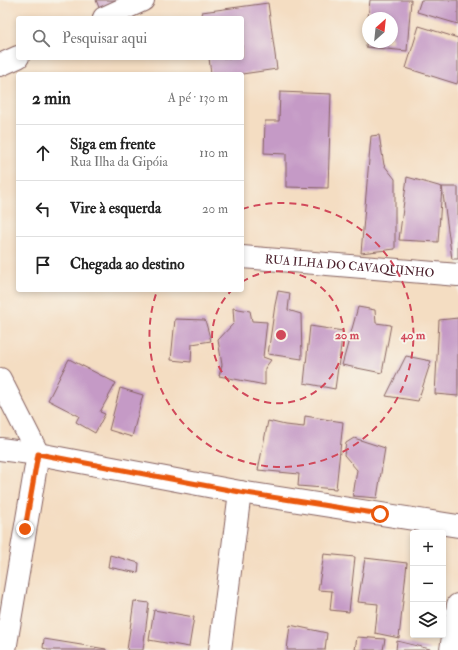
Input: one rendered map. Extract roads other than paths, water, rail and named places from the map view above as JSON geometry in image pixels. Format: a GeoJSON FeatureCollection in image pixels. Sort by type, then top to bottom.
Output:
{"type":"FeatureCollection","features":[{"type":"Feature","properties":{"kind":"street"},"geometry":{"type":"LineString","coordinates":[[108,16],[143,0]]}},
{"type":"Feature","properties":{"kind":"street"},"geometry":{"type":"LineString","coordinates":[[0,65],[16,58]]}},
{"type":"Feature","properties":{"kind":"street","name":"RUA ILHA DO CAVAQUINHO"},"geometry":{"type":"LineString","coordinates":[[244,257],[458,275]]}},
{"type":"Feature","properties":{"kind":"street"},"geometry":{"type":"LineString","coordinates":[[0,379],[38,454],[5,650]]}},
{"type":"Feature","properties":{"kind":"street"},"geometry":{"type":"LineString","coordinates":[[0,449],[38,454],[240,492],[458,526]]}},
{"type":"Feature","properties":{"kind":"street"},"geometry":{"type":"LineString","coordinates":[[220,650],[240,492]]}},
{"type":"Feature","properties":{"kind":"street"},"geometry":{"type":"LineString","coordinates":[[451,650],[458,605]]}}]}
